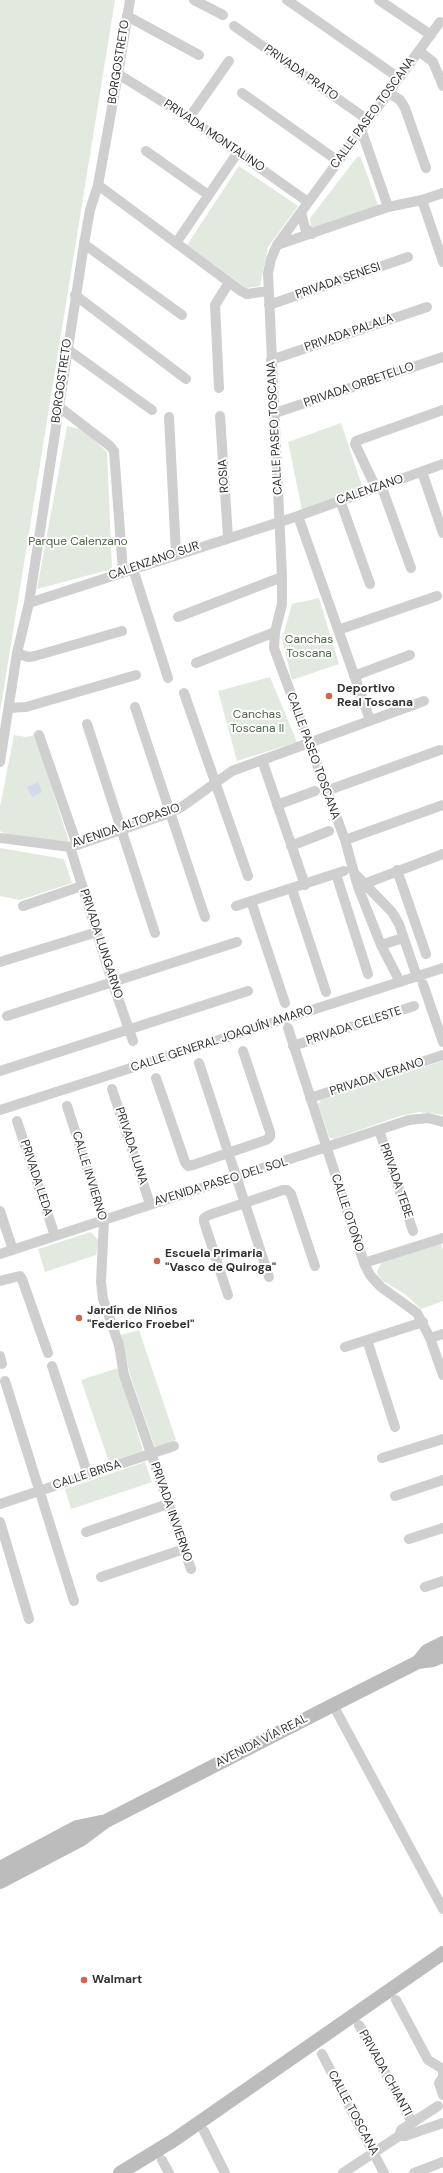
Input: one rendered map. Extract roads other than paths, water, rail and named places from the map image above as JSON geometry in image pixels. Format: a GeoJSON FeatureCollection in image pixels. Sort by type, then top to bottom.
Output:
{"type":"FeatureCollection","features":[{"type":"Feature","properties":{"kind":"main road"},"geometry":{"type":"LineString","coordinates":[[418,1662],[427,1651],[443,1643]]}},
{"type":"Feature","properties":{"kind":"main road"},"geometry":{"type":"LineString","coordinates":[[418,1662],[433,1660],[443,1656]]}},
{"type":"Feature","properties":{"kind":"main road","name":"AVENIDA VÍA REAL"},"geometry":{"type":"LineString","coordinates":[[0,1882],[82,1839],[106,1821],[418,1662]]}},
{"type":"Feature","properties":{"kind":"main road","name":"AVENIDA VÍA REAL"},"geometry":{"type":"LineString","coordinates":[[0,1868],[77,1827],[106,1821]]}},
{"type":"Feature","properties":{"kind":"main road"},"geometry":{"type":"LineString","coordinates":[[124,2172],[174,2140],[443,1954]]}},
{"type":"Feature","properties":{"kind":"street","name":"BORGOSTRETO"},"geometry":{"type":"LineString","coordinates":[[0,762],[17,654],[29,603],[75,295],[90,210],[98,185],[130,0]]}},
{"type":"Feature","properties":{"kind":"street"},"geometry":{"type":"LineString","coordinates":[[194,0],[223,15]]}},
{"type":"Feature","properties":{"kind":"street"},"geometry":{"type":"LineString","coordinates":[[287,0],[399,78]]}},
{"type":"Feature","properties":{"kind":"street"},"geometry":{"type":"LineString","coordinates":[[379,0],[431,35]]}},
{"type":"Feature","properties":{"kind":"street"},"geometry":{"type":"LineString","coordinates":[[127,16],[199,55]]}},
{"type":"Feature","properties":{"kind":"street","name":"CALLE PASEO TOSCANA"},"geometry":{"type":"LineString","coordinates":[[400,982],[381,945],[361,885],[355,874],[345,840],[274,648],[275,632],[282,604],[282,577],[268,291],[271,260],[277,245],[440,22]]}},
{"type":"Feature","properties":{"kind":"street","name":"PRIVADA PRATO"},"geometry":{"type":"LineString","coordinates":[[234,26],[368,120]]}},
{"type":"Feature","properties":{"kind":"street"},"geometry":{"type":"LineString","coordinates":[[419,51],[433,62],[443,86]]}},
{"type":"Feature","properties":{"kind":"street"},"geometry":{"type":"LineString","coordinates":[[189,118],[229,61]]}},
{"type":"Feature","properties":{"kind":"street","name":"PRIVADA MONTALINO"},"geometry":{"type":"LineString","coordinates":[[118,74],[189,118],[308,202]]}},
{"type":"Feature","properties":{"kind":"street"},"geometry":{"type":"LineString","coordinates":[[388,92],[400,100],[405,108],[426,168]]}},
{"type":"Feature","properties":{"kind":"street"},"geometry":{"type":"LineString","coordinates":[[242,93],[338,161]]}},
{"type":"Feature","properties":{"kind":"street"},"geometry":{"type":"LineString","coordinates":[[361,129],[388,207]]}},
{"type":"Feature","properties":{"kind":"street"},"geometry":{"type":"LineString","coordinates":[[146,151],[207,194]]}},
{"type":"Feature","properties":{"kind":"street"},"geometry":{"type":"LineString","coordinates":[[176,243],[207,194],[238,152]]}},
{"type":"Feature","properties":{"kind":"street"},"geometry":{"type":"LineString","coordinates":[[98,185],[228,284],[247,294],[268,291]]}},
{"type":"Feature","properties":{"kind":"street"},"geometry":{"type":"LineString","coordinates":[[277,245],[388,207],[422,200],[443,193]]}},
{"type":"Feature","properties":{"kind":"street"},"geometry":{"type":"LineString","coordinates":[[422,200],[443,262]]}},
{"type":"Feature","properties":{"kind":"street"},"geometry":{"type":"LineString","coordinates":[[301,212],[306,228],[312,234]]}},
{"type":"Feature","properties":{"kind":"street"},"geometry":{"type":"LineString","coordinates":[[84,244],[182,315]]}},
{"type":"Feature","properties":{"kind":"street","name":"PRIVADA SENESI"},"geometry":{"type":"LineString","coordinates":[[269,305],[408,257]]}},
{"type":"Feature","properties":{"kind":"street"},"geometry":{"type":"LineString","coordinates":[[220,388],[215,305],[228,284]]}},
{"type":"Feature","properties":{"kind":"street"},"geometry":{"type":"LineString","coordinates":[[75,295],[186,379]]}},
{"type":"Feature","properties":{"kind":"street","name":"PRIVADA PALALA"},"geometry":{"type":"LineString","coordinates":[[271,360],[427,307]]}},
{"type":"Feature","properties":{"kind":"street"},"geometry":{"type":"LineString","coordinates":[[67,348],[152,410]]}},
{"type":"Feature","properties":{"kind":"street","name":"PRIVADA ORBETELLO"},"geometry":{"type":"LineString","coordinates":[[275,413],[443,357]]}},
{"type":"Feature","properties":{"kind":"street"},"geometry":{"type":"LineString","coordinates":[[58,406],[110,446],[114,451],[128,571],[168,678]]}},
{"type":"Feature","properties":{"kind":"street"},"geometry":{"type":"LineString","coordinates":[[411,568],[378,487],[355,444],[356,441],[443,410]]}},
{"type":"Feature","properties":{"kind":"street","name":"ROSIA"},"geometry":{"type":"LineString","coordinates":[[220,416],[228,537]]}},
{"type":"Feature","properties":{"kind":"street"},"geometry":{"type":"LineString","coordinates":[[168,417],[176,554]]}},
{"type":"Feature","properties":{"kind":"street","name":"CALENZANO"},"geometry":{"type":"LineString","coordinates":[[279,520],[298,516],[443,464]]}},
{"type":"Feature","properties":{"kind":"street"},"geometry":{"type":"LineString","coordinates":[[422,472],[443,533]]}},
{"type":"Feature","properties":{"kind":"street"},"geometry":{"type":"LineString","coordinates":[[340,500],[370,584]]}},
{"type":"Feature","properties":{"kind":"street"},"geometry":{"type":"LineString","coordinates":[[298,516],[370,720]]}},
{"type":"Feature","properties":{"kind":"street","name":"CALENZANO SUR"},"geometry":{"type":"LineString","coordinates":[[29,603],[279,520]]}},
{"type":"Feature","properties":{"kind":"street"},"geometry":{"type":"LineString","coordinates":[[178,617],[282,577]]}},
{"type":"Feature","properties":{"kind":"street"},"geometry":{"type":"LineString","coordinates":[[338,630],[437,596]]}},
{"type":"Feature","properties":{"kind":"street"},"geometry":{"type":"LineString","coordinates":[[17,654],[28,657],[35,656],[122,631]]}},
{"type":"Feature","properties":{"kind":"street"},"geometry":{"type":"LineString","coordinates":[[196,663],[275,632]]}},
{"type":"Feature","properties":{"kind":"street"},"geometry":{"type":"LineString","coordinates":[[354,676],[410,655]]}},
{"type":"Feature","properties":{"kind":"street"},"geometry":{"type":"LineString","coordinates":[[8,708],[26,707],[136,675]]}},
{"type":"Feature","properties":{"kind":"street"},"geometry":{"type":"LineString","coordinates":[[184,693],[248,876]]}},
{"type":"Feature","properties":{"kind":"street","name":"AVENIDA ALTOPASIO"},"geometry":{"type":"LineString","coordinates":[[0,838],[74,846],[170,813],[183,806],[232,771],[424,701]]}},
{"type":"Feature","properties":{"kind":"street"},"geometry":{"type":"LineString","coordinates":[[135,707],[205,917]]}},
{"type":"Feature","properties":{"kind":"street"},"geometry":{"type":"LineString","coordinates":[[87,724],[155,933]]}},
{"type":"Feature","properties":{"kind":"street","name":"PRIVADA LUNGARNO"},"geometry":{"type":"LineString","coordinates":[[39,735],[74,846],[82,886],[133,1041]]}},
{"type":"Feature","properties":{"kind":"street"},"geometry":{"type":"LineString","coordinates":[[326,791],[440,750]]}},
{"type":"Feature","properties":{"kind":"street"},"geometry":{"type":"LineString","coordinates":[[262,760],[305,885]]}},
{"type":"Feature","properties":{"kind":"street"},"geometry":{"type":"LineString","coordinates":[[277,805],[315,791]]}},
{"type":"Feature","properties":{"kind":"street"},"geometry":{"type":"LineString","coordinates":[[345,840],[443,805]]}},
{"type":"Feature","properties":{"kind":"street"},"geometry":{"type":"LineString","coordinates":[[291,846],[329,831]]}},
{"type":"Feature","properties":{"kind":"street"},"geometry":{"type":"LineString","coordinates":[[443,854],[397,870],[361,885],[392,912],[400,924],[403,938],[443,1041]]}},
{"type":"Feature","properties":{"kind":"street"},"geometry":{"type":"LineString","coordinates":[[397,870],[426,954]]}},
{"type":"Feature","properties":{"kind":"street"},"geometry":{"type":"LineString","coordinates":[[236,906],[340,873],[368,974]]}},
{"type":"Feature","properties":{"kind":"street"},"geometry":{"type":"LineString","coordinates":[[23,906],[82,886]]}},
{"type":"Feature","properties":{"kind":"street"},"geometry":{"type":"LineString","coordinates":[[292,889],[326,992]]}},
{"type":"Feature","properties":{"kind":"street"},"geometry":{"type":"LineString","coordinates":[[251,901],[285,1003]]}},
{"type":"Feature","properties":{"kind":"street"},"geometry":{"type":"LineString","coordinates":[[0,961],[97,932]]}},
{"type":"Feature","properties":{"kind":"street"},"geometry":{"type":"LineString","coordinates":[[381,945],[403,938]]}},
{"type":"Feature","properties":{"kind":"street"},"geometry":{"type":"LineString","coordinates":[[7,1016],[237,942]]}},
{"type":"Feature","properties":{"kind":"street","name":"CALLE GENERAL JOAQUÍN AMARO"},"geometry":{"type":"LineString","coordinates":[[0,1110],[400,982],[420,981],[443,968]]}},
{"type":"Feature","properties":{"kind":"street"},"geometry":{"type":"LineString","coordinates":[[0,1071],[248,992]]}},
{"type":"Feature","properties":{"kind":"street","name":"PRIVADA CELESTE"},"geometry":{"type":"LineString","coordinates":[[293,1046],[414,1006]]}},
{"type":"Feature","properties":{"kind":"street","name":"CALLE OTOÑO"},"geometry":{"type":"LineString","coordinates":[[288,1028],[326,1149],[364,1262],[370,1275],[381,1287],[409,1305],[423,1322],[443,1375]]}},
{"type":"Feature","properties":{"kind":"street"},"geometry":{"type":"LineString","coordinates":[[156,1078],[185,1162],[188,1166],[266,1140],[270,1137],[270,1132],[243,1051]]}},
{"type":"Feature","properties":{"kind":"street","name":"PRIVADA VERANO"},"geometry":{"type":"LineString","coordinates":[[310,1098],[443,1055]]}},
{"type":"Feature","properties":{"kind":"street"},"geometry":{"type":"LineString","coordinates":[[200,1063],[270,1277]]}},
{"type":"Feature","properties":{"kind":"street","name":"PRIVADA LUNA"},"geometry":{"type":"LineString","coordinates":[[112,1089],[150,1204]]}},
{"type":"Feature","properties":{"kind":"street","name":"CALLE INVIERNO"},"geometry":{"type":"LineString","coordinates":[[67,1106],[104,1220],[101,1282],[103,1299],[119,1345],[124,1375],[152,1455]]}},
{"type":"Feature","properties":{"kind":"street","name":"AVENIDA PASEO DEL SOL"},"geometry":{"type":"LineString","coordinates":[[0,1254],[150,1204],[326,1149],[409,1120],[428,1118],[442,1123]]}},
{"type":"Feature","properties":{"kind":"street","name":"PRIVADA LEDA"},"geometry":{"type":"LineString","coordinates":[[17,1121],[55,1236]]}},
{"type":"Feature","properties":{"kind":"street","name":"PRIVADA TEBE"},"geometry":{"type":"LineString","coordinates":[[379,1130],[413,1231]]}},
{"type":"Feature","properties":{"kind":"street"},"geometry":{"type":"LineString","coordinates":[[228,1295],[204,1218],[245,1203],[287,1190],[291,1194],[315,1266]]}},
{"type":"Feature","properties":{"kind":"street"},"geometry":{"type":"LineString","coordinates":[[0,1211],[13,1250]]}},
{"type":"Feature","properties":{"kind":"street"},"geometry":{"type":"LineString","coordinates":[[364,1262],[443,1238]]}},
{"type":"Feature","properties":{"kind":"street"},"geometry":{"type":"LineString","coordinates":[[0,1281],[20,1276],[22,1278],[48,1352]]}},
{"type":"Feature","properties":{"kind":"street"},"geometry":{"type":"LineString","coordinates":[[345,1347],[423,1322]]}},
{"type":"Feature","properties":{"kind":"street"},"geometry":{"type":"LineString","coordinates":[[430,1338],[443,1334]]}},
{"type":"Feature","properties":{"kind":"street"},"geometry":{"type":"LineString","coordinates":[[367,1340],[395,1427]]}},
{"type":"Feature","properties":{"kind":"street"},"geometry":{"type":"LineString","coordinates":[[52,1366],[88,1475]]}},
{"type":"Feature","properties":{"kind":"street"},"geometry":{"type":"LineString","coordinates":[[5,1381],[74,1601]]}},
{"type":"Feature","properties":{"kind":"street"},"geometry":{"type":"LineString","coordinates":[[382,1458],[443,1439]]}},
{"type":"Feature","properties":{"kind":"street","name":"CALLE BRISA"},"geometry":{"type":"LineString","coordinates":[[0,1504],[152,1455],[174,1446]]}},
{"type":"Feature","properties":{"kind":"street","name":"PRIVADA INVIERNO"},"geometry":{"type":"LineString","coordinates":[[152,1455],[191,1569]]}},
{"type":"Feature","properties":{"kind":"street"},"geometry":{"type":"LineString","coordinates":[[394,1496],[443,1480]]}},
{"type":"Feature","properties":{"kind":"street"},"geometry":{"type":"LineString","coordinates":[[86,1532],[168,1504]]}},
{"type":"Feature","properties":{"kind":"street"},"geometry":{"type":"LineString","coordinates":[[0,1522],[29,1618]]}},
{"type":"Feature","properties":{"kind":"street"},"geometry":{"type":"LineString","coordinates":[[409,1539],[443,1528]]}},
{"type":"Feature","properties":{"kind":"street"},"geometry":{"type":"LineString","coordinates":[[101,1577],[184,1550]]}},
{"type":"Feature","properties":{"kind":"street"},"geometry":{"type":"LineString","coordinates":[[425,1587],[443,1581]]}},
{"type":"Feature","properties":{"kind":"street"},"geometry":{"type":"LineString","coordinates":[[332,1705],[443,1909]]}},
{"type":"Feature","properties":{"kind":"street"},"geometry":{"type":"LineString","coordinates":[[396,2000],[428,2060],[443,2069],[443,2078],[439,2083],[443,2095]]}},
{"type":"Feature","properties":{"kind":"street","name":"PRIVADA CHIANTI"},"geometry":{"type":"LineString","coordinates":[[359,2025],[412,2122]]}},
{"type":"Feature","properties":{"kind":"street","name":"CALLE TOSCANA"},"geometry":{"type":"LineString","coordinates":[[322,2054],[384,2173]]}},
{"type":"Feature","properties":{"kind":"street"},"geometry":{"type":"LineString","coordinates":[[399,2136],[401,2130],[440,2102]]}},
{"type":"Feature","properties":{"kind":"street"},"geometry":{"type":"LineString","coordinates":[[343,2173],[399,2136],[405,2136],[443,2122],[437,2112],[440,2102]]}},
{"type":"Feature","properties":{"kind":"street"},"geometry":{"type":"LineString","coordinates":[[204,2131],[225,2173]]}},
{"type":"Feature","properties":{"kind":"street"},"geometry":{"type":"LineString","coordinates":[[162,2160],[169,2173]]}},
{"type":"Feature","properties":{"kind":"street"},"geometry":{"type":"LineString","coordinates":[[414,2173],[443,2162]]}},
{"type":"Feature","properties":{"kind":"water"},"geometry":{"type":"Polygon","coordinates":[[[38,782],[42,792],[32,797],[27,787],[38,782]]]}},
{"type":"Feature","properties":{"kind":"place","name":"Deportivo Real Toscana"},"geometry":{"type":"Point","coordinates":[329,696]}},
{"type":"Feature","properties":{"kind":"place","name":"Escuela Primaria \"Vasco de Quiroga\""},"geometry":{"type":"Point","coordinates":[157,1261]}},
{"type":"Feature","properties":{"kind":"place","name":"Jardín de Niños \"Federico Froebel\""},"geometry":{"type":"Point","coordinates":[79,1318]}},
{"type":"Feature","properties":{"kind":"place","name":"Walmart"},"geometry":{"type":"Point","coordinates":[84,1980]}},
{"type":"Feature","properties":{"kind":"park label","name":"Parque Calenzano"},"geometry":{"type":"Point","coordinates":[78,542]}},
{"type":"Feature","properties":{"kind":"park label","name":"Canchas Toscana"},"geometry":{"type":"Point","coordinates":[309,647]}},
{"type":"Feature","properties":{"kind":"park label","name":"Canchas Toscana ll"},"geometry":{"type":"Point","coordinates":[257,722]}}]}
